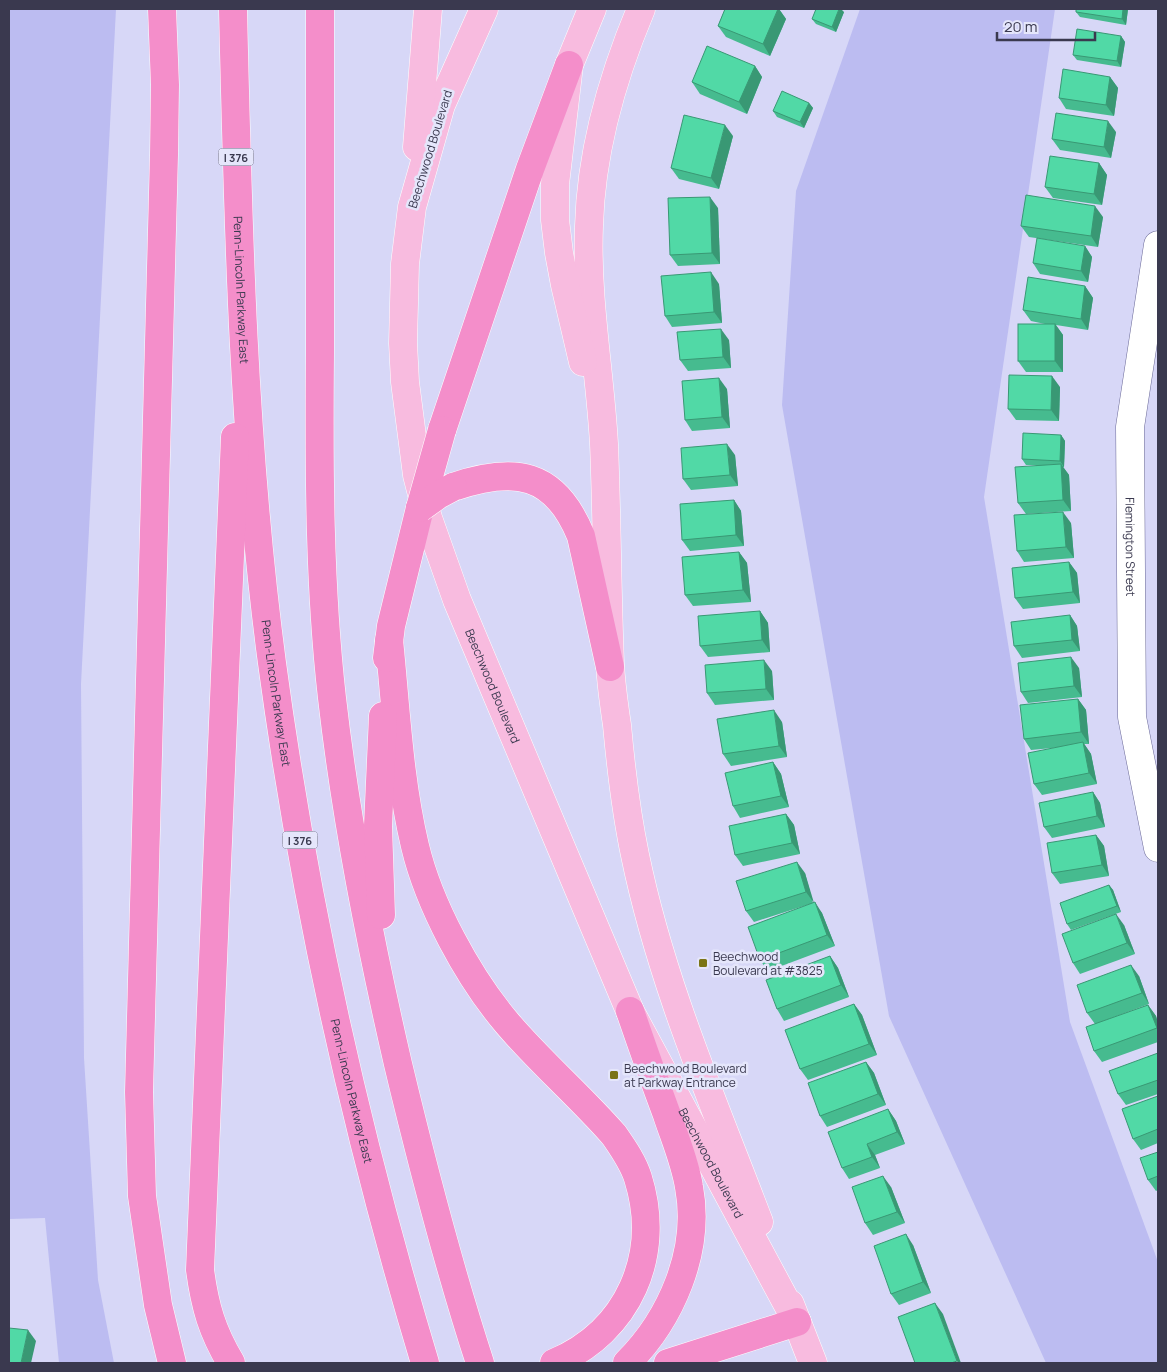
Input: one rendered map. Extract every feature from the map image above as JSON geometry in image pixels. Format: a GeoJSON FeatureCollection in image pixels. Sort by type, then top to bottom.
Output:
{"type":"FeatureCollection","features":[{"type":"Feature","properties":{"kind":"highway"},"geometry":{"type":"LineString","coordinates":[[162,9],[165,85],[164,155],[138,1092],[144,1214],[158,1305],[172,1363]]}},
{"type":"Feature","properties":{"kind":"highway","name":"Penn-Lincoln Parkway East"},"geometry":{"type":"LineString","coordinates":[[232,9],[241,306],[257,532],[289,781],[310,899],[360,1131],[425,1363]]}},
{"type":"Feature","properties":{"kind":"highway"},"geometry":{"type":"LineString","coordinates":[[320,9],[319,469],[332,696],[361,889],[385,1004],[411,1118],[441,1232],[480,1363]]}},
{"type":"Feature","properties":{"kind":"highway"},"geometry":{"type":"LineString","coordinates":[[385,1004],[378,826],[384,683],[390,633],[420,508],[442,430],[530,169],[569,64]]}},
{"type":"Feature","properties":{"kind":"highway"},"geometry":{"type":"LineString","coordinates":[[231,1363],[219,1344],[203,1295],[200,1246],[241,306]]}},
{"type":"Feature","properties":{"kind":"highway"},"geometry":{"type":"LineString","coordinates":[[420,508],[438,494],[453,487],[493,476],[513,476],[531,479],[548,488],[562,501],[573,518],[581,536],[610,667]]}},
{"type":"Feature","properties":{"kind":"highway"},"geometry":{"type":"LineString","coordinates":[[390,633],[409,817],[425,878],[437,908],[470,970],[506,1022],[614,1135],[627,1154],[637,1176],[643,1199],[646,1222],[645,1245],[640,1270],[630,1294],[618,1316],[602,1334],[583,1349],[554,1363]]}},
{"type":"Feature","properties":{"kind":"highway"},"geometry":{"type":"LineString","coordinates":[[627,1363],[657,1328],[673,1298],[684,1269],[689,1242],[691,1214],[690,1189],[684,1162],[630,1011]]}},
{"type":"Feature","properties":{"kind":"highway"},"geometry":{"type":"LineString","coordinates":[[668,1363],[797,1322]]}},
{"type":"Feature","properties":{"kind":"main road"},"geometry":{"type":"LineString","coordinates":[[412,207],[428,9]]}},
{"type":"Feature","properties":{"kind":"main road","name":"Beechwood Boulevard"},"geometry":{"type":"LineString","coordinates":[[484,9],[441,105],[412,207],[405,264],[403,343],[410,426],[417,475],[428,518],[457,600],[630,1011],[797,1322]]}},
{"type":"Feature","properties":{"kind":"main road"},"geometry":{"type":"LineString","coordinates":[[592,9],[569,64],[555,184],[555,220],[565,285],[604,443]]}},
{"type":"Feature","properties":{"kind":"main road","name":"Beechwood Boulevard"},"geometry":{"type":"LineString","coordinates":[[641,9],[616,71],[606,107],[598,145],[590,206],[589,265],[604,443],[610,667],[626,802],[634,852],[660,956],[813,1363]]}},
{"type":"Feature","properties":{"kind":"street","name":"Flemington Street"},"geometry":{"type":"LineString","coordinates":[[1158,245],[1130,427],[1132,717],[1158,848]]}},
{"type":"Feature","properties":{"kind":"shaded area"},"geometry":{"type":"Polygon","coordinates":[[[9,9],[116,9],[81,684],[84,1058],[98,1280],[114,1363],[59,1363],[45,1218],[9,1219],[9,9]]]}},
{"type":"Feature","properties":{"kind":"shaded area"},"geometry":{"type":"Polygon","coordinates":[[[860,9],[1055,9],[984,497],[1070,1022],[1158,1262],[1158,1363],[1046,1363],[889,1016],[782,405],[796,191],[860,9]]]}},
{"type":"Feature","properties":{"kind":"building"},"geometry":{"type":"Polygon","coordinates":[[[725,9],[778,9],[763,44],[718,26],[725,9]]]}},
{"type":"Feature","properties":{"kind":"building"},"geometry":{"type":"Polygon","coordinates":[[[816,9],[839,9],[832,27],[812,19],[816,9]]]}},
{"type":"Feature","properties":{"kind":"building"},"geometry":{"type":"Polygon","coordinates":[[[1076,9],[1123,9],[1122,19],[1076,12],[1076,9]]]}},
{"type":"Feature","properties":{"kind":"building"},"geometry":{"type":"Polygon","coordinates":[[[1077,29],[1121,36],[1117,61],[1073,55],[1077,29]]]}},
{"type":"Feature","properties":{"kind":"building"},"geometry":{"type":"Polygon","coordinates":[[[707,46],[755,66],[739,102],[692,82],[707,46]]]}},
{"type":"Feature","properties":{"kind":"building"},"geometry":{"type":"Polygon","coordinates":[[[1063,69],[1110,77],[1106,105],[1059,98],[1063,69]]]}},
{"type":"Feature","properties":{"kind":"building"},"geometry":{"type":"Polygon","coordinates":[[[782,91],[809,103],[800,122],[773,111],[782,91]]]}},
{"type":"Feature","properties":{"kind":"building"},"geometry":{"type":"Polygon","coordinates":[[[1056,113],[1108,121],[1104,147],[1052,139],[1056,113]]]}},
{"type":"Feature","properties":{"kind":"building"},"geometry":{"type":"Polygon","coordinates":[[[684,115],[725,125],[711,178],[671,168],[684,115]]]}},
{"type":"Feature","properties":{"kind":"building"},"geometry":{"type":"Polygon","coordinates":[[[1050,156],[1099,163],[1094,194],[1045,187],[1050,156]]]}},
{"type":"Feature","properties":{"kind":"building"},"geometry":{"type":"Polygon","coordinates":[[[1026,195],[1095,206],[1091,236],[1021,226],[1026,195]]]}},
{"type":"Feature","properties":{"kind":"building"},"geometry":{"type":"Polygon","coordinates":[[[710,197],[712,253],[670,255],[668,198],[710,197]]]}},
{"type":"Feature","properties":{"kind":"building"},"geometry":{"type":"Polygon","coordinates":[[[1037,238],[1085,246],[1081,271],[1033,263],[1037,238]]]}},
{"type":"Feature","properties":{"kind":"building"},"geometry":{"type":"Polygon","coordinates":[[[711,272],[714,312],[665,316],[661,276],[711,272]]]}},
{"type":"Feature","properties":{"kind":"building"},"geometry":{"type":"Polygon","coordinates":[[[1028,277],[1085,286],[1081,319],[1023,310],[1028,277]]]}},
{"type":"Feature","properties":{"kind":"building"},"geometry":{"type":"Polygon","coordinates":[[[1018,324],[1055,324],[1055,361],[1018,361],[1018,324]]]}},
{"type":"Feature","properties":{"kind":"building"},"geometry":{"type":"Polygon","coordinates":[[[721,329],[723,357],[680,360],[677,332],[721,329]]]}},
{"type":"Feature","properties":{"kind":"building"},"geometry":{"type":"Polygon","coordinates":[[[1009,375],[1052,376],[1051,410],[1008,409],[1009,375]]]}},
{"type":"Feature","properties":{"kind":"building"},"geometry":{"type":"Polygon","coordinates":[[[719,378],[722,417],[685,420],[682,381],[719,378]]]}},
{"type":"Feature","properties":{"kind":"building"},"geometry":{"type":"Polygon","coordinates":[[[1023,433],[1061,435],[1060,461],[1022,459],[1023,433]]]}},
{"type":"Feature","properties":{"kind":"building"},"geometry":{"type":"Polygon","coordinates":[[[727,444],[730,475],[683,479],[681,448],[727,444]]]}},
{"type":"Feature","properties":{"kind":"building"},"geometry":{"type":"Polygon","coordinates":[[[1061,464],[1063,500],[1018,503],[1015,467],[1061,464]]]}},
{"type":"Feature","properties":{"kind":"building"},"geometry":{"type":"Polygon","coordinates":[[[734,500],[736,535],[682,540],[680,504],[734,500]]]}},
{"type":"Feature","properties":{"kind":"building"},"geometry":{"type":"Polygon","coordinates":[[[1063,512],[1066,547],[1017,551],[1014,515],[1063,512]]]}},
{"type":"Feature","properties":{"kind":"building"},"geometry":{"type":"Polygon","coordinates":[[[739,552],[743,590],[685,595],[682,557],[739,552]]]}},
{"type":"Feature","properties":{"kind":"building"},"geometry":{"type":"Polygon","coordinates":[[[1069,562],[1073,592],[1015,598],[1012,568],[1069,562]]]}},
{"type":"Feature","properties":{"kind":"building"},"geometry":{"type":"Polygon","coordinates":[[[760,611],[762,640],[700,646],[698,616],[760,611]]]}},
{"type":"Feature","properties":{"kind":"building"},"geometry":{"type":"Polygon","coordinates":[[[1070,615],[1072,640],[1014,646],[1011,622],[1070,615]]]}},
{"type":"Feature","properties":{"kind":"building"},"geometry":{"type":"Polygon","coordinates":[[[1071,657],[1074,686],[1021,692],[1018,663],[1071,657]]]}},
{"type":"Feature","properties":{"kind":"building"},"geometry":{"type":"Polygon","coordinates":[[[764,660],[766,689],[707,693],[705,665],[764,660]]]}},
{"type":"Feature","properties":{"kind":"building"},"geometry":{"type":"Polygon","coordinates":[[[1078,699],[1081,732],[1024,739],[1020,705],[1078,699]]]}},
{"type":"Feature","properties":{"kind":"building"},"geometry":{"type":"Polygon","coordinates":[[[774,710],[779,746],[723,754],[717,719],[774,710]]]}},
{"type":"Feature","properties":{"kind":"building"},"geometry":{"type":"Polygon","coordinates":[[[1083,742],[1089,773],[1034,784],[1028,753],[1083,742]]]}},
{"type":"Feature","properties":{"kind":"building"},"geometry":{"type":"Polygon","coordinates":[[[773,762],[781,796],[733,806],[725,773],[773,762]]]}},
{"type":"Feature","properties":{"kind":"building"},"geometry":{"type":"Polygon","coordinates":[[[1093,792],[1097,816],[1044,827],[1039,803],[1093,792]]]}},
{"type":"Feature","properties":{"kind":"building"},"geometry":{"type":"Polygon","coordinates":[[[786,814],[792,843],[735,855],[729,826],[786,814]]]}},
{"type":"Feature","properties":{"kind":"building"},"geometry":{"type":"Polygon","coordinates":[[[1096,835],[1102,865],[1052,873],[1047,843],[1096,835]]]}},
{"type":"Feature","properties":{"kind":"building"},"geometry":{"type":"Polygon","coordinates":[[[797,862],[806,892],[746,911],[736,881],[797,862]]]}},
{"type":"Feature","properties":{"kind":"building"},"geometry":{"type":"Polygon","coordinates":[[[1109,885],[1117,906],[1067,924],[1060,903],[1109,885]]]}},
{"type":"Feature","properties":{"kind":"building"},"geometry":{"type":"Polygon","coordinates":[[[815,902],[827,935],[760,960],[748,927],[815,902]]]}},
{"type":"Feature","properties":{"kind":"building"},"geometry":{"type":"Polygon","coordinates":[[[1116,914],[1127,943],[1073,963],[1062,934],[1116,914]]]}},
{"type":"Feature","properties":{"kind":"building"},"geometry":{"type":"Polygon","coordinates":[[[830,956],[841,985],[777,1009],[766,980],[830,956]]]}},
{"type":"Feature","properties":{"kind":"building"},"geometry":{"type":"Polygon","coordinates":[[[1131,965],[1142,993],[1087,1013],[1077,985],[1131,965]]]}},
{"type":"Feature","properties":{"kind":"building"},"geometry":{"type":"Polygon","coordinates":[[[854,1004],[869,1044],[800,1069],[785,1030],[854,1004]]]}},
{"type":"Feature","properties":{"kind":"building"},"geometry":{"type":"Polygon","coordinates":[[[1148,1005],[1157,1028],[1094,1051],[1086,1027],[1148,1005]]]}},
{"type":"Feature","properties":{"kind":"building"},"geometry":{"type":"Polygon","coordinates":[[[1158,1053],[1158,1080],[1118,1094],[1109,1071],[1158,1053]]]}},
{"type":"Feature","properties":{"kind":"building"},"geometry":{"type":"Polygon","coordinates":[[[866,1062],[878,1094],[820,1116],[808,1083],[866,1062]]]}},
{"type":"Feature","properties":{"kind":"building"},"geometry":{"type":"Polygon","coordinates":[[[1158,1096],[1158,1129],[1133,1139],[1122,1109],[1158,1096]]]}},
{"type":"Feature","properties":{"kind":"building"},"geometry":{"type":"Polygon","coordinates":[[[888,1109],[897,1132],[867,1144],[872,1157],[842,1168],[828,1132],[888,1109]]]}},
{"type":"Feature","properties":{"kind":"building"},"geometry":{"type":"Polygon","coordinates":[[[1158,1152],[1158,1176],[1148,1180],[1140,1158],[1158,1152]]]}},
{"type":"Feature","properties":{"kind":"building"},"geometry":{"type":"Polygon","coordinates":[[[883,1176],[897,1212],[865,1223],[852,1187],[883,1176]]]}},
{"type":"Feature","properties":{"kind":"building"},"geometry":{"type":"Polygon","coordinates":[[[906,1234],[923,1282],[891,1294],[874,1246],[906,1234]]]}},
{"type":"Feature","properties":{"kind":"building"},"geometry":{"type":"Polygon","coordinates":[[[935,1303],[957,1361],[951,1363],[915,1363],[898,1317],[935,1303]]]}},
{"type":"Feature","properties":{"kind":"building"},"geometry":{"type":"Polygon","coordinates":[[[9,1328],[28,1330],[21,1363],[9,1363],[9,1328]]]}},
{"type":"Feature","properties":{"kind":"place","name":"Beechwood Boulevard at #3825"},"geometry":{"type":"Point","coordinates":[703,963]}},
{"type":"Feature","properties":{"kind":"place","name":"Beechwood Boulevard at Parkway Entrance"},"geometry":{"type":"Point","coordinates":[614,1075]}}]}
